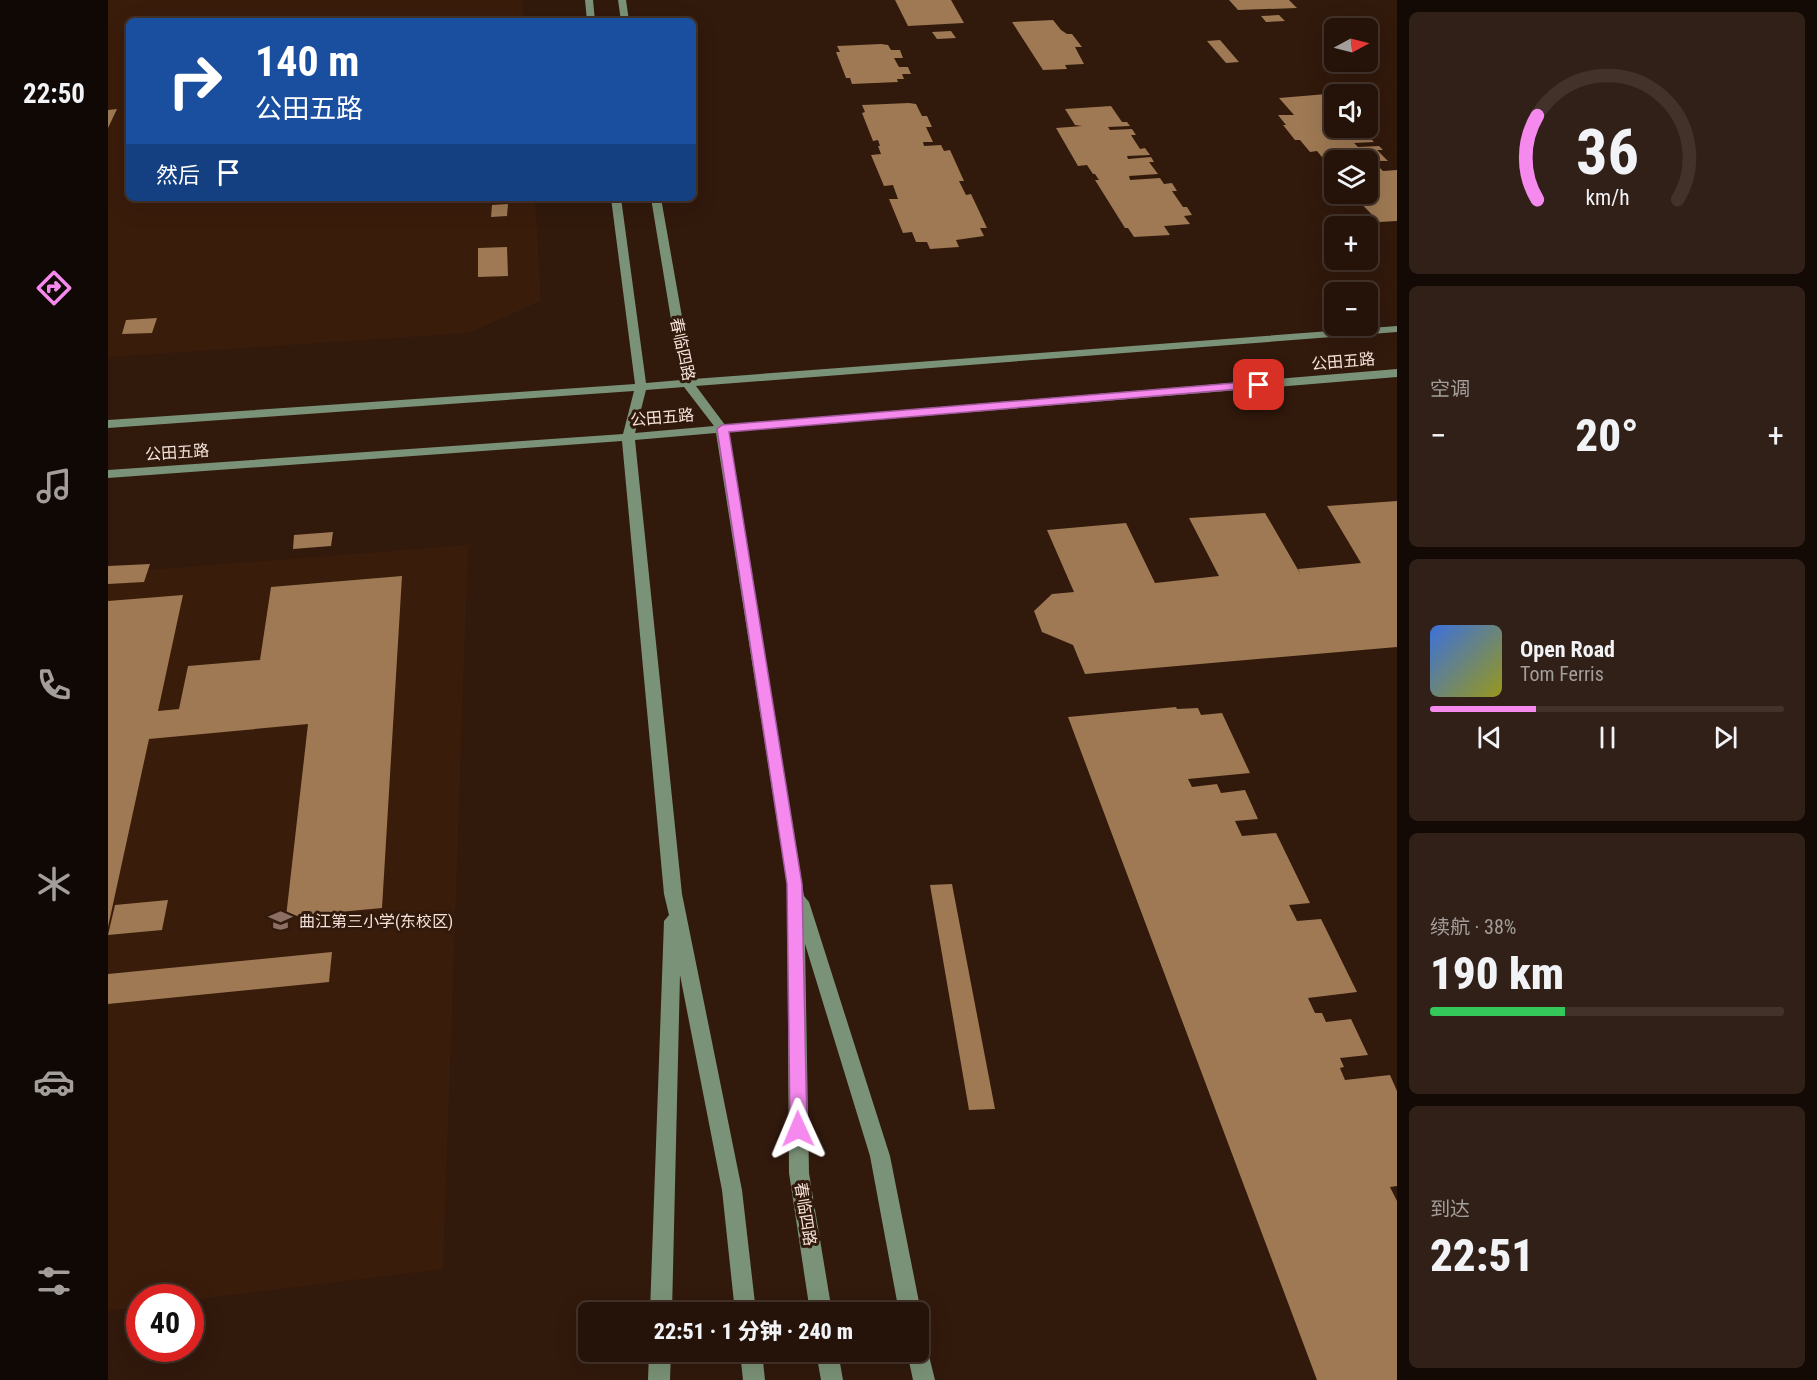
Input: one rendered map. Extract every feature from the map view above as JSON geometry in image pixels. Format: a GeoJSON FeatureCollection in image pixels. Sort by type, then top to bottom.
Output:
{"type":"FeatureCollection","features":[{"type":"Feature","properties":{"kind":"street"},"geometry":{"type":"LineString","coordinates":[[589,0],[591,18]]}},
{"type":"Feature","properties":{"kind":"street"},"geometry":{"type":"LineString","coordinates":[[622,0],[625,18]]}},
{"type":"Feature","properties":{"kind":"street"},"geometry":{"type":"LineString","coordinates":[[615,201],[641,387],[628,437],[673,894],[732,1190],[745,1302]]}},
{"type":"Feature","properties":{"kind":"street","name":"春临四路"},"geometry":{"type":"LineString","coordinates":[[657,201],[688,384],[722,429],[795,884],[799,1173],[819,1302]]}},
{"type":"Feature","properties":{"kind":"street","name":"公田五路"},"geometry":{"type":"LineString","coordinates":[[108,424],[688,384],[1397,329]]}},
{"type":"Feature","properties":{"kind":"street","name":"公田五路"},"geometry":{"type":"LineString","coordinates":[[108,474],[628,437],[1397,374]]}},
{"type":"Feature","properties":{"kind":"street"},"geometry":{"type":"LineString","coordinates":[[795,884],[880,1156],[908,1302]]}},
{"type":"Feature","properties":{"kind":"street"},"geometry":{"type":"LineString","coordinates":[[661,1302],[673,894]]}},
{"type":"Feature","properties":{"kind":"street"},"geometry":{"type":"LineString","coordinates":[[659,1380],[660,1362]]}},
{"type":"Feature","properties":{"kind":"street"},"geometry":{"type":"LineString","coordinates":[[752,1362],[754,1380]]}},
{"type":"Feature","properties":{"kind":"street"},"geometry":{"type":"LineString","coordinates":[[829,1362],[832,1380]]}},
{"type":"Feature","properties":{"kind":"street"},"geometry":{"type":"LineString","coordinates":[[920,1362],[924,1380]]}},
{"type":"Feature","properties":{"kind":"shaded area"},"geometry":{"type":"Polygon","coordinates":[[[108,0],[522,0],[524,18],[126,18],[126,201],[535,201],[541,301],[469,333],[108,357],[108,0]]]}},
{"type":"Feature","properties":{"kind":"shaded area","name":"曲江第三小学(东校区)"},"geometry":{"type":"Polygon","coordinates":[[[468,545],[443,1269],[204,1298],[204,1284],[126,1284],[126,1309],[108,1311],[108,573],[468,545]]]}},
{"type":"Feature","properties":{"kind":"building"},"geometry":{"type":"Polygon","coordinates":[[[895,0],[951,0],[964,23],[908,26],[895,0]]]}},
{"type":"Feature","properties":{"kind":"building"},"geometry":{"type":"Polygon","coordinates":[[[1229,0],[1289,0],[1297,8],[1238,10],[1229,0]]]}},
{"type":"Feature","properties":{"kind":"building"},"geometry":{"type":"Polygon","coordinates":[[[1279,15],[1285,21],[1266,22],[1261,16],[1279,15]]]}},
{"type":"Feature","properties":{"kind":"building"},"geometry":{"type":"Polygon","coordinates":[[[1053,20],[1061,30],[1072,34],[1082,47],[1075,47],[1084,64],[1065,65],[1067,69],[1043,70],[1012,22],[1053,20]]]}},
{"type":"Feature","properties":{"kind":"building"},"geometry":{"type":"Polygon","coordinates":[[[951,31],[956,38],[937,39],[932,32],[951,31]]]}},
{"type":"Feature","properties":{"kind":"building"},"geometry":{"type":"Polygon","coordinates":[[[1220,40],[1239,62],[1226,63],[1207,41],[1220,40]]]}},
{"type":"Feature","properties":{"kind":"building"},"geometry":{"type":"Polygon","coordinates":[[[888,45],[891,50],[900,50],[903,58],[894,58],[899,67],[908,67],[911,74],[902,74],[904,79],[897,79],[898,82],[852,84],[850,78],[846,78],[836,52],[840,52],[837,46],[888,45]]]}},
{"type":"Feature","properties":{"kind":"building"},"geometry":{"type":"Polygon","coordinates":[[[1324,94],[1324,138],[1370,138],[1374,142],[1354,143],[1358,147],[1379,146],[1383,150],[1324,150],[1324,160],[1317,151],[1310,152],[1300,140],[1295,140],[1283,125],[1286,125],[1278,115],[1294,115],[1279,98],[1324,94]]]}},
{"type":"Feature","properties":{"kind":"building"},"geometry":{"type":"Polygon","coordinates":[[[916,104],[922,116],[927,116],[932,127],[926,127],[933,142],[923,142],[924,146],[941,145],[944,151],[950,150],[964,181],[959,181],[966,195],[971,194],[987,228],[980,228],[984,236],[956,240],[959,247],[930,249],[927,242],[916,242],[912,232],[903,233],[889,199],[898,199],[893,185],[884,186],[871,155],[881,154],[878,146],[880,146],[878,140],[873,141],[862,113],[865,112],[862,105],[916,104]]]}},
{"type":"Feature","properties":{"kind":"building"},"geometry":{"type":"Polygon","coordinates":[[[1111,106],[1122,122],[1127,122],[1130,126],[1108,127],[1110,130],[1132,129],[1136,135],[1131,135],[1140,149],[1145,148],[1150,155],[1127,156],[1128,159],[1151,157],[1154,162],[1149,162],[1158,174],[1129,176],[1130,180],[1160,178],[1164,184],[1172,183],[1177,191],[1172,191],[1192,215],[1184,216],[1190,224],[1164,226],[1170,235],[1134,237],[1128,228],[1125,228],[1095,180],[1099,180],[1095,174],[1087,165],[1078,166],[1056,128],[1082,126],[1075,125],[1065,109],[1111,106]]]}},
{"type":"Feature","properties":{"kind":"building"},"geometry":{"type":"Polygon","coordinates":[[[117,109],[108,128],[108,110],[117,109]]]}},
{"type":"Feature","properties":{"kind":"building"},"geometry":{"type":"Polygon","coordinates":[[[1378,151],[1388,161],[1378,161],[1378,151]]]}},
{"type":"Feature","properties":{"kind":"building"},"geometry":{"type":"Polygon","coordinates":[[[1378,166],[1383,171],[1397,170],[1397,221],[1379,222],[1378,216],[1373,216],[1362,204],[1378,204],[1378,166]]]}},
{"type":"Feature","properties":{"kind":"building"},"geometry":{"type":"Polygon","coordinates":[[[508,204],[507,216],[491,217],[492,205],[508,204]]]}},
{"type":"Feature","properties":{"kind":"building"},"geometry":{"type":"Polygon","coordinates":[[[507,247],[508,276],[478,277],[478,248],[507,247]]]}},
{"type":"Feature","properties":{"kind":"building"},"geometry":{"type":"Polygon","coordinates":[[[157,318],[152,333],[122,334],[126,320],[157,318]]]}},
{"type":"Feature","properties":{"kind":"building"},"geometry":{"type":"Polygon","coordinates":[[[1397,501],[1397,647],[1085,674],[1073,645],[1042,632],[1034,611],[1052,594],[1074,592],[1047,530],[1126,523],[1155,583],[1219,576],[1189,518],[1265,513],[1301,575],[1298,569],[1361,563],[1327,506],[1397,501]]]}},
{"type":"Feature","properties":{"kind":"building"},"geometry":{"type":"Polygon","coordinates":[[[333,532],[331,546],[293,549],[294,535],[333,532]]]}},
{"type":"Feature","properties":{"kind":"building"},"geometry":{"type":"Polygon","coordinates":[[[150,564],[144,582],[108,584],[108,566],[150,564]]]}},
{"type":"Feature","properties":{"kind":"building"},"geometry":{"type":"Polygon","coordinates":[[[402,576],[382,908],[286,917],[308,724],[149,739],[108,927],[108,601],[183,595],[158,711],[179,709],[188,666],[260,660],[271,587],[402,576]]]}},
{"type":"Feature","properties":{"kind":"building"},"geometry":{"type":"Polygon","coordinates":[[[1176,707],[1177,709],[1198,708],[1201,715],[1222,713],[1250,773],[1188,779],[1192,787],[1217,784],[1221,793],[1245,790],[1258,819],[1235,821],[1242,836],[1276,833],[1310,903],[1289,905],[1297,921],[1321,919],[1357,992],[1308,998],[1315,1013],[1322,1013],[1326,1022],[1351,1019],[1368,1055],[1340,1058],[1344,1067],[1340,1068],[1345,1080],[1390,1075],[1397,1091],[1397,1186],[1390,1187],[1397,1201],[1397,1380],[1317,1380],[1068,717],[1176,707]]]}},
{"type":"Feature","properties":{"kind":"building"},"geometry":{"type":"Polygon","coordinates":[[[952,884],[995,1109],[969,1110],[930,885],[952,884]]]}},
{"type":"Feature","properties":{"kind":"building"},"geometry":{"type":"Polygon","coordinates":[[[168,900],[162,930],[108,935],[115,905],[168,900]]]}},
{"type":"Feature","properties":{"kind":"building"},"geometry":{"type":"Polygon","coordinates":[[[332,952],[329,982],[108,1004],[108,974],[332,952]]]}},
{"type":"Feature","properties":{"kind":"place","name":"曲江第三小学(东校区)"},"geometry":{"type":"Point","coordinates":[281,921]}},
{"type":"Feature","properties":{"kind":"route"},"geometry":{"type":"LineString","coordinates":[[798,1129],[795,884],[722,429],[1259,385]]}}]}
